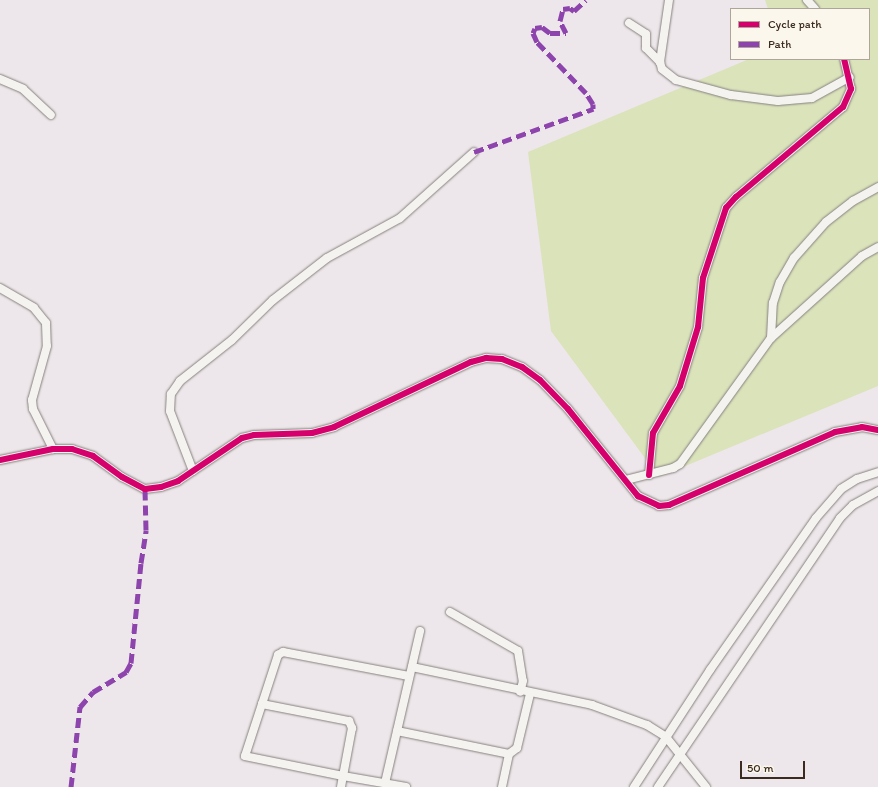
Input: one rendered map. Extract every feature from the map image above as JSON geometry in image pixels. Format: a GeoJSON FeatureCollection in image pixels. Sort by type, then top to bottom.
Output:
{"type":"FeatureCollection","features":[{"type":"Feature","properties":{"kind":"street"},"geometry":{"type":"LineString","coordinates":[[660,62],[669,0]]}},
{"type":"Feature","properties":{"kind":"street"},"geometry":{"type":"LineString","coordinates":[[807,0],[814,8]]}},
{"type":"Feature","properties":{"kind":"street"},"geometry":{"type":"LineString","coordinates":[[629,23],[646,34],[646,48],[660,62],[665,72],[676,80],[731,95],[778,101],[812,98],[850,77]]}},
{"type":"Feature","properties":{"kind":"street"},"geometry":{"type":"LineString","coordinates":[[649,475],[653,433],[680,386],[698,327],[703,278],[726,208],[736,197],[843,108],[851,89],[850,77],[844,60]]}},
{"type":"Feature","properties":{"kind":"street"},"geometry":{"type":"LineString","coordinates":[[0,79],[27,93],[51,116]]}},
{"type":"Feature","properties":{"kind":"street"},"geometry":{"type":"LineString","coordinates":[[194,471],[170,411],[171,394],[180,381],[232,340],[273,300],[327,258],[400,218],[474,152]]}},
{"type":"Feature","properties":{"kind":"street"},"geometry":{"type":"LineString","coordinates":[[771,338],[773,303],[780,282],[794,258],[826,222],[853,201],[878,187]]}},
{"type":"Feature","properties":{"kind":"street"},"geometry":{"type":"LineString","coordinates":[[626,480],[673,468],[688,456],[771,338],[862,256],[878,247]]}},
{"type":"Feature","properties":{"kind":"street"},"geometry":{"type":"LineString","coordinates":[[0,288],[34,308],[46,323],[47,346],[33,405],[36,419],[53,449]]}},
{"type":"Feature","properties":{"kind":"street"},"geometry":{"type":"LineString","coordinates":[[0,460],[53,449],[84,452],[122,477],[145,488],[167,485],[194,471],[242,438],[254,435],[312,433],[334,427],[471,362],[486,358],[502,359],[522,367],[540,380],[568,409],[638,496],[647,502],[659,506],[669,504],[835,432],[862,427],[878,430]]}},
{"type":"Feature","properties":{"kind":"street"},"geometry":{"type":"LineString","coordinates":[[634,787],[710,670],[828,502],[841,489],[857,479],[878,472]]}},
{"type":"Feature","properties":{"kind":"street"},"geometry":{"type":"LineString","coordinates":[[658,787],[840,518],[853,504],[878,492]]}},
{"type":"Feature","properties":{"kind":"street"},"geometry":{"type":"LineString","coordinates":[[450,612],[518,651],[523,680],[520,692]]}},
{"type":"Feature","properties":{"kind":"street"},"geometry":{"type":"LineString","coordinates":[[385,783],[420,631]]}},
{"type":"Feature","properties":{"kind":"street"},"geometry":{"type":"LineString","coordinates":[[406,787],[245,756],[278,654],[283,652],[409,676]]}},
{"type":"Feature","properties":{"kind":"street"},"geometry":{"type":"LineString","coordinates":[[412,667],[520,692],[592,705],[646,724],[666,737],[706,787]]}},
{"type":"Feature","properties":{"kind":"street"},"geometry":{"type":"LineString","coordinates":[[502,787],[510,754],[517,748],[530,694]]}},
{"type":"Feature","properties":{"kind":"street"},"geometry":{"type":"LineString","coordinates":[[262,704],[349,721],[352,728],[341,787]]}},
{"type":"Feature","properties":{"kind":"street"},"geometry":{"type":"LineString","coordinates":[[397,731],[510,754]]}},
{"type":"Feature","properties":{"kind":"green space"},"geometry":{"type":"Polygon","coordinates":[[[765,0],[878,0],[878,386],[659,477],[551,331],[528,152],[747,60],[870,60],[870,8],[768,8],[765,0]]]}},
{"type":"Feature","properties":{"kind":"marked path"},"geometry":{"type":"LineString","coordinates":[[474,152],[593,109],[593,104],[586,93],[537,42],[533,33],[535,28],[542,27],[550,33],[566,33],[560,21],[563,9],[570,8],[574,11],[586,0]]}},
{"type":"Feature","properties":{"kind":"marked path"},"geometry":{"type":"LineString","coordinates":[[71,787],[80,707],[93,692],[126,672],[131,663],[141,563],[146,530],[145,489]]}},
{"type":"Feature","properties":{"kind":"cycle path"},"geometry":{"type":"LineString","coordinates":[[649,475],[653,433],[680,386],[698,327],[703,278],[726,208],[736,197],[843,107],[851,89],[844,60]]}},
{"type":"Feature","properties":{"kind":"cycle path"},"geometry":{"type":"LineString","coordinates":[[0,460],[53,449],[72,449],[93,456],[122,477],[145,489],[161,487],[178,481],[242,438],[254,435],[312,433],[334,427],[471,362],[486,358],[502,359],[522,367],[540,380],[568,409],[638,496],[659,506],[669,505],[835,432],[862,427],[878,430]]}}]}
